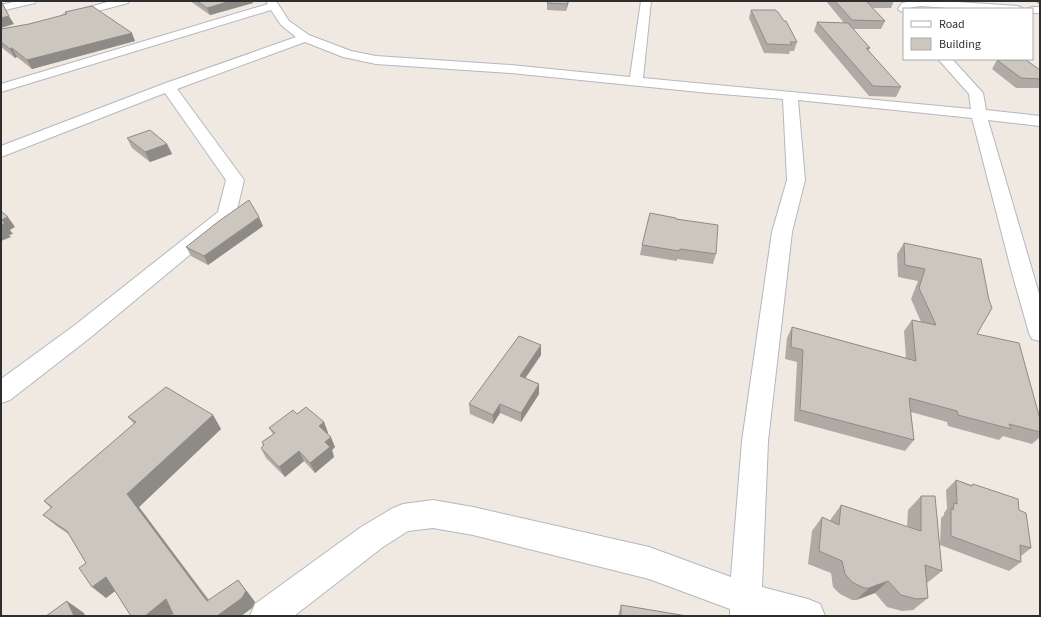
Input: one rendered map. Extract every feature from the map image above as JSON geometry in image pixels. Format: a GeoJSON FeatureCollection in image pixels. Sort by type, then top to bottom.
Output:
{"type":"FeatureCollection","features":[{"type":"Feature","properties":{"kind":"street"},"geometry":{"type":"LineString","coordinates":[[1,8],[30,1]]}},
{"type":"Feature","properties":{"kind":"street"},"geometry":{"type":"LineString","coordinates":[[58,18],[124,1]]}},
{"type":"Feature","properties":{"kind":"street"},"geometry":{"type":"LineString","coordinates":[[636,82],[646,1]]}},
{"type":"Feature","properties":{"kind":"street"},"geometry":{"type":"LineString","coordinates":[[905,8],[906,5],[920,3],[1002,8]]}},
{"type":"Feature","properties":{"kind":"street"},"geometry":{"type":"LineString","coordinates":[[1,88],[273,4],[285,23],[305,38],[348,54],[376,60],[511,69],[636,82],[790,95],[1040,121]]}},
{"type":"Feature","properties":{"kind":"street"},"geometry":{"type":"LineString","coordinates":[[1,152],[168,87],[305,38]]}},
{"type":"Feature","properties":{"kind":"street"},"geometry":{"type":"LineString","coordinates":[[946,60],[976,93],[979,114],[1022,273],[1040,333]]}},
{"type":"Feature","properties":{"kind":"street"},"geometry":{"type":"LineString","coordinates":[[1,393],[83,331],[227,214],[235,180],[168,87]]}},
{"type":"Feature","properties":{"kind":"street"},"geometry":{"type":"LineString","coordinates":[[746,607],[755,441],[782,232],[796,180],[790,95]]}},
{"type":"Feature","properties":{"kind":"street"},"geometry":{"type":"LineString","coordinates":[[267,616],[372,537],[403,518],[433,514],[473,521],[649,563],[746,607],[808,616]]}},
{"type":"Feature","properties":{"kind":"building"},"geometry":{"type":"Polygon","coordinates":[[[197,1],[231,1],[207,8],[197,1]]]}},
{"type":"Feature","properties":{"kind":"building"},"geometry":{"type":"Polygon","coordinates":[[[548,1],[568,1],[567,4],[547,3],[548,1]]]}},
{"type":"Feature","properties":{"kind":"building"},"geometry":{"type":"Polygon","coordinates":[[[835,1],[866,1],[885,21],[852,20],[835,1]]]}},
{"type":"Feature","properties":{"kind":"building"},"geometry":{"type":"Polygon","coordinates":[[[2,3],[9,16],[1,18],[1,4],[2,3]]]}},
{"type":"Feature","properties":{"kind":"building"},"geometry":{"type":"Polygon","coordinates":[[[92,6],[132,33],[27,60],[12,48],[10,49],[1,42],[1,29],[29,24],[67,14],[65,12],[92,6]]]}},
{"type":"Feature","properties":{"kind":"building"},"geometry":{"type":"Polygon","coordinates":[[[751,10],[775,10],[778,12],[784,21],[786,21],[797,42],[790,42],[792,45],[767,44],[751,10]]]}},
{"type":"Feature","properties":{"kind":"building"},"geometry":{"type":"Polygon","coordinates":[[[817,22],[848,23],[870,48],[866,48],[901,87],[873,86],[817,22]]]}},
{"type":"Feature","properties":{"kind":"building"},"geometry":{"type":"Polygon","coordinates":[[[997,60],[1026,60],[1040,70],[1040,79],[1021,78],[997,60]]]}},
{"type":"Feature","properties":{"kind":"building"},"geometry":{"type":"Polygon","coordinates":[[[150,130],[167,144],[145,152],[127,138],[150,130]]]}},
{"type":"Feature","properties":{"kind":"building"},"geometry":{"type":"Polygon","coordinates":[[[249,200],[259,217],[204,256],[186,247],[219,221],[249,200]]]}},
{"type":"Feature","properties":{"kind":"building"},"geometry":{"type":"Polygon","coordinates":[[[1,211],[8,217],[1,220],[1,211]]]}},
{"type":"Feature","properties":{"kind":"building"},"geometry":{"type":"Polygon","coordinates":[[[650,213],[676,219],[718,225],[716,254],[680,249],[679,251],[642,245],[650,213]]]}},
{"type":"Feature","properties":{"kind":"building"},"geometry":{"type":"Polygon","coordinates":[[[904,243],[981,259],[992,308],[977,334],[1019,343],[1040,419],[1040,432],[1009,424],[1011,429],[958,415],[957,411],[909,398],[914,440],[800,410],[803,350],[791,347],[792,327],[916,361],[912,320],[936,325],[919,288],[925,269],[905,265],[904,243]]]}},
{"type":"Feature","properties":{"kind":"building"},"geometry":{"type":"Polygon","coordinates":[[[519,336],[541,345],[520,376],[539,384],[521,413],[500,404],[493,415],[469,404],[519,336]]]}},
{"type":"Feature","properties":{"kind":"building"},"geometry":{"type":"Polygon","coordinates":[[[166,387],[213,415],[127,494],[207,601],[238,580],[246,591],[242,598],[217,616],[174,616],[166,599],[145,616],[131,616],[106,577],[92,587],[79,568],[86,563],[67,531],[43,515],[52,507],[44,501],[136,422],[128,417],[166,387]]]}},
{"type":"Feature","properties":{"kind":"building"},"geometry":{"type":"Polygon","coordinates":[[[306,407],[324,422],[319,426],[331,437],[325,442],[330,447],[310,463],[299,451],[279,467],[261,448],[264,445],[262,442],[275,433],[269,428],[293,410],[297,414],[306,407]]]}},
{"type":"Feature","properties":{"kind":"building"},"geometry":{"type":"Polygon","coordinates":[[[956,480],[1018,499],[1019,510],[1026,513],[1031,548],[1020,545],[1021,562],[951,536],[951,508],[953,510],[954,503],[957,504],[956,480]]]}},
{"type":"Feature","properties":{"kind":"building"},"geometry":{"type":"Polygon","coordinates":[[[921,496],[935,496],[942,571],[925,565],[928,598],[916,599],[901,595],[888,581],[869,588],[864,588],[852,582],[845,574],[842,561],[819,551],[822,517],[839,525],[841,505],[921,531],[921,496]]]}},
{"type":"Feature","properties":{"kind":"building"},"geometry":{"type":"Polygon","coordinates":[[[67,601],[74,616],[46,616],[67,601]]]}},
{"type":"Feature","properties":{"kind":"building"},"geometry":{"type":"Polygon","coordinates":[[[621,605],[687,616],[621,616],[621,605]]]}}]}
